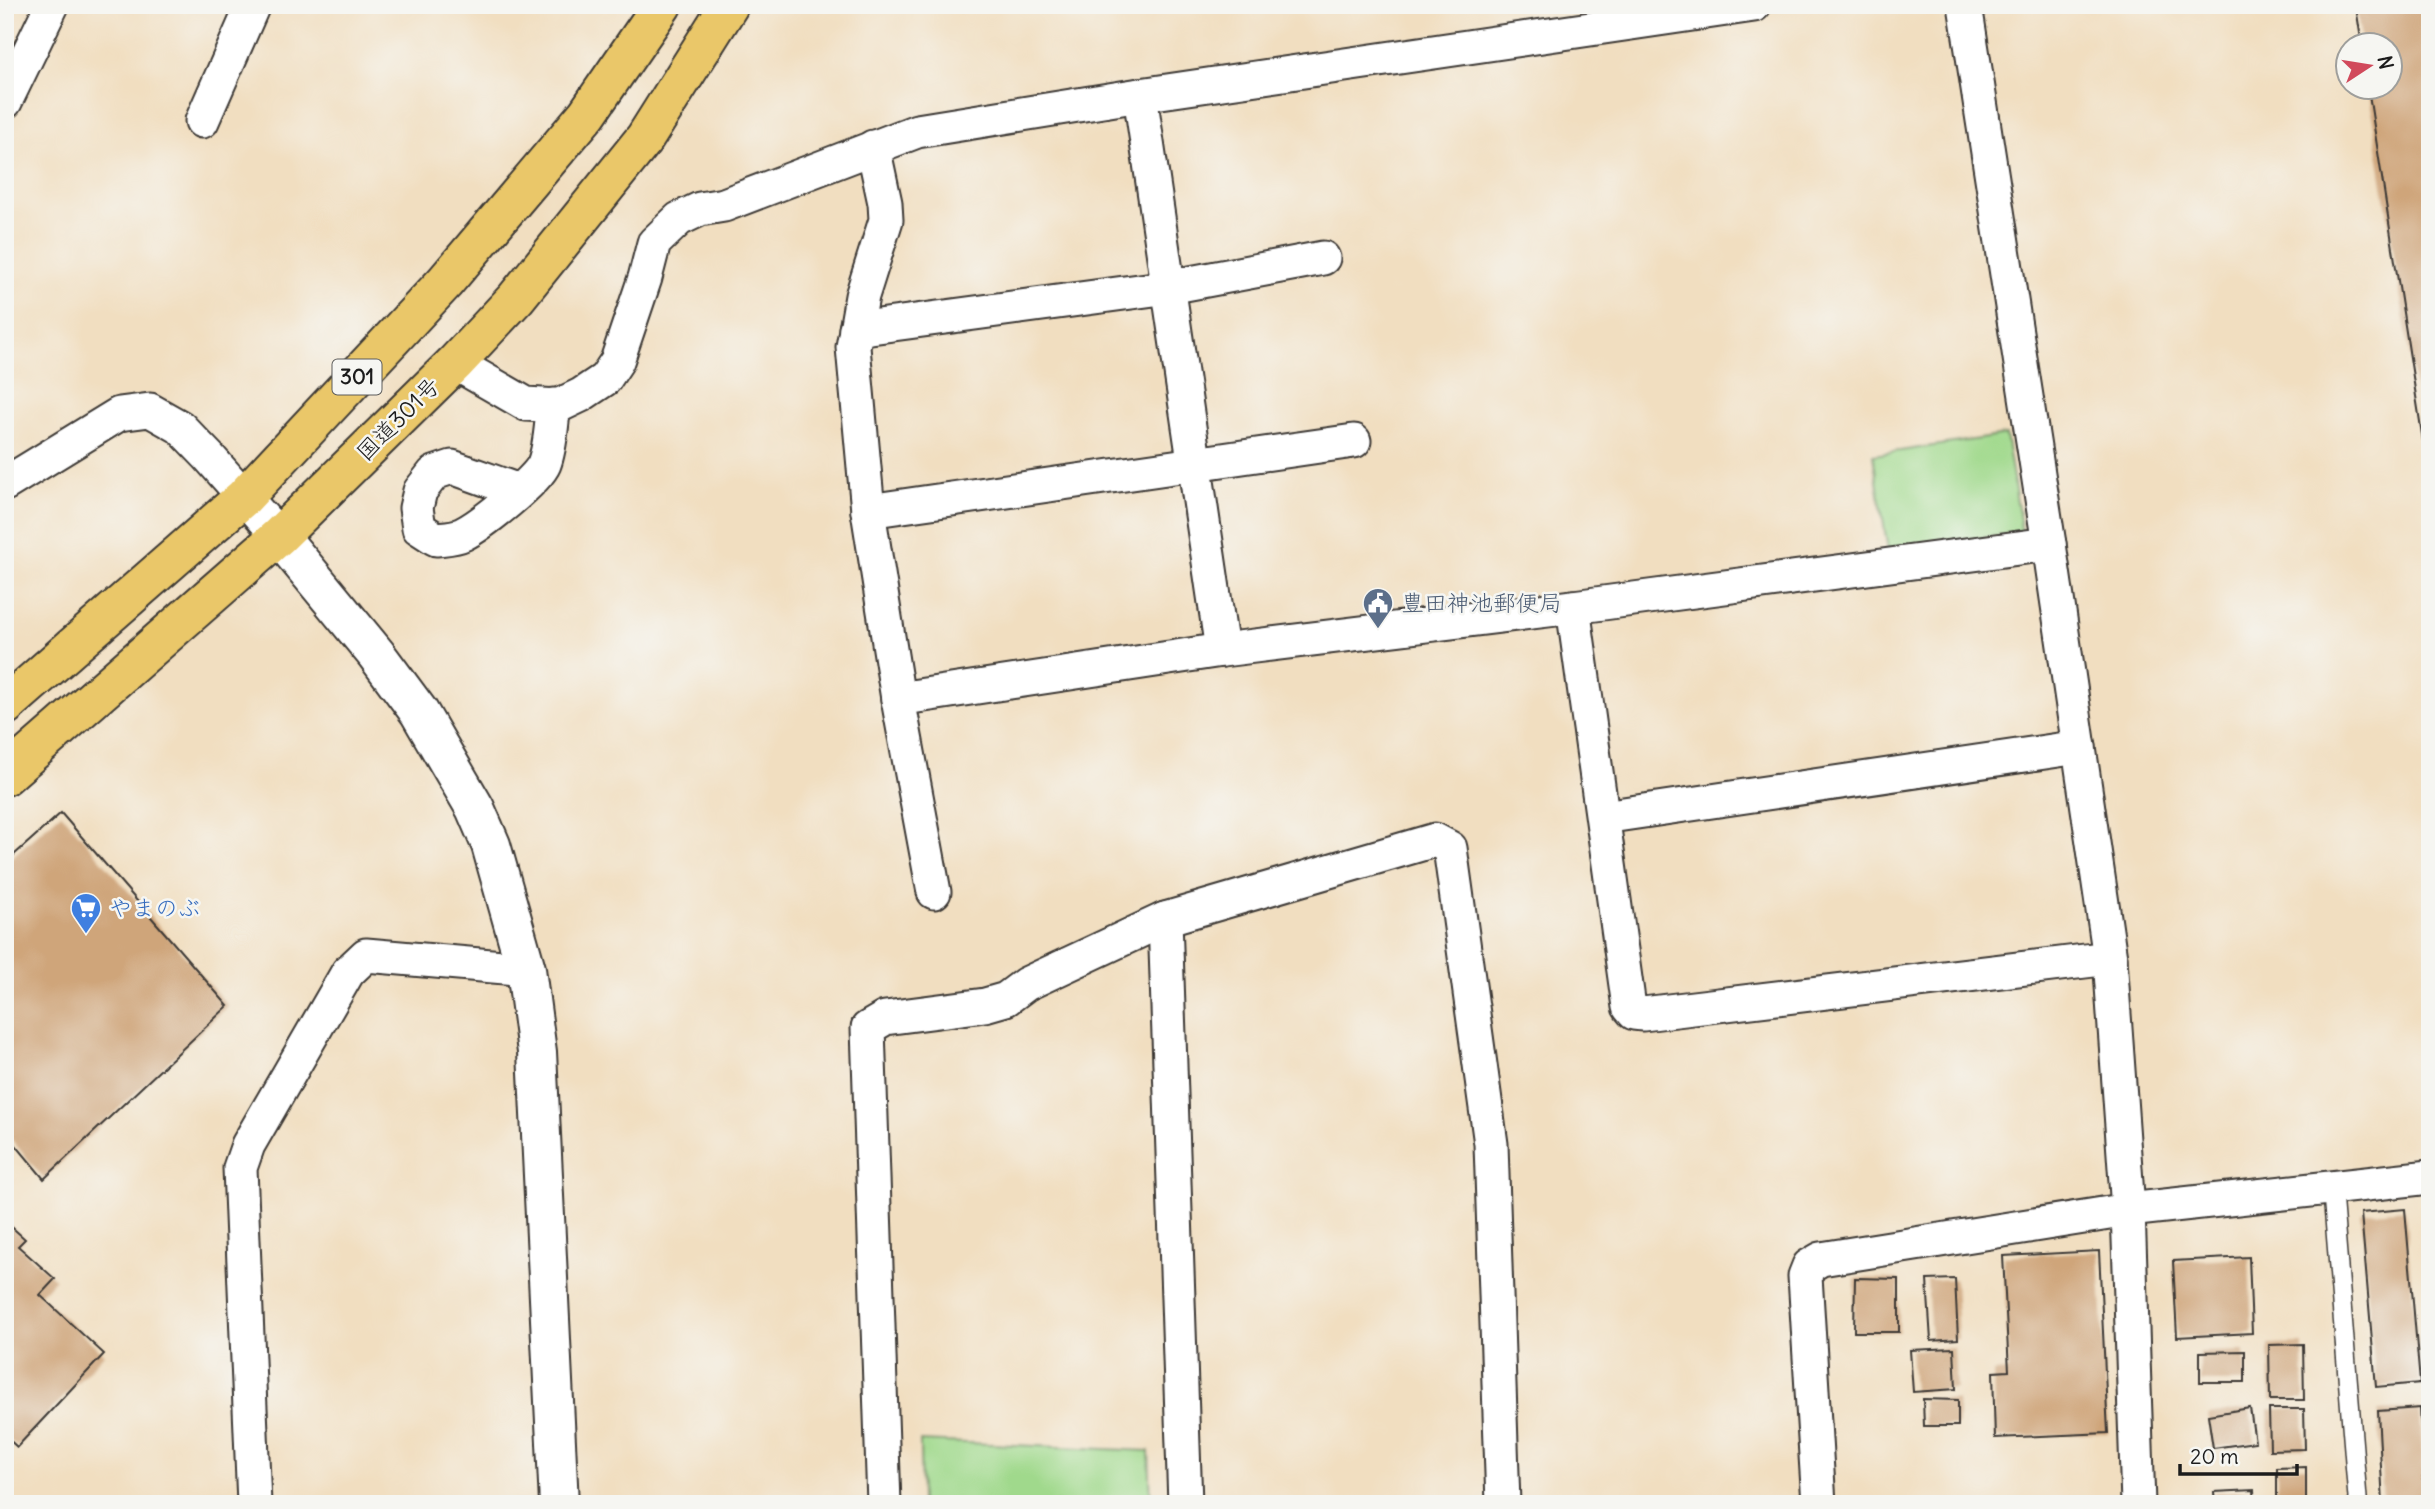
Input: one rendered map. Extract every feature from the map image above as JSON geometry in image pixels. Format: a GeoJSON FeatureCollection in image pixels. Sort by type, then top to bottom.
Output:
{"type":"FeatureCollection","features":[{"type":"Feature","properties":{"kind":"highway","name":"301"},"geometry":{"type":"LineString","coordinates":[[5,706],[244,497],[454,272],[587,114],[662,5]]}},
{"type":"Feature","properties":{"kind":"highway","name":"国道301号"},"geometry":{"type":"LineString","coordinates":[[5,776],[279,537],[455,363],[516,298],[645,138],[729,5]]}},
{"type":"Feature","properties":{"kind":"street"},"geometry":{"type":"LineString","coordinates":[[5,102],[52,5]]}},
{"type":"Feature","properties":{"kind":"street"},"geometry":{"type":"LineString","coordinates":[[202,121],[253,5]]}},
{"type":"Feature","properties":{"kind":"street"},"geometry":{"type":"LineString","coordinates":[[455,363],[526,404],[554,405],[582,395],[604,379],[617,361],[654,243],[679,219],[700,209],[724,205],[917,131],[1140,95],[1754,5]]}},
{"type":"Feature","properties":{"kind":"street"},"geometry":{"type":"LineString","coordinates":[[1965,5],[2110,958],[2129,1210],[2137,1504]]}},
{"type":"Feature","properties":{"kind":"street"},"geometry":{"type":"LineString","coordinates":[[1140,95],[1222,650]]}},
{"type":"Feature","properties":{"kind":"street"},"geometry":{"type":"LineString","coordinates":[[873,147],[886,203],[886,220],[862,296],[853,347],[868,512],[898,699],[934,892]]}},
{"type":"Feature","properties":{"kind":"street"},"geometry":{"type":"LineString","coordinates":[[856,329],[1169,287],[1323,258]]}},
{"type":"Feature","properties":{"kind":"street"},"geometry":{"type":"LineString","coordinates":[[519,491],[543,467],[554,405]]}},
{"type":"Feature","properties":{"kind":"street"},"geometry":{"type":"LineString","coordinates":[[5,484],[119,414],[150,410],[180,427],[279,537],[376,654],[419,712],[475,808],[491,845],[526,969],[537,1052],[559,1504]]}},
{"type":"Feature","properties":{"kind":"street"},"geometry":{"type":"LineString","coordinates":[[868,512],[1354,441]]}},
{"type":"Feature","properties":{"kind":"street"},"geometry":{"type":"LineString","coordinates":[[898,699],[1222,650],[2049,544]]}},
{"type":"Feature","properties":{"kind":"street"},"geometry":{"type":"LineString","coordinates":[[1573,607],[1629,1007],[1634,1013],[2110,958]]}},
{"type":"Feature","properties":{"kind":"street"},"geometry":{"type":"LineString","coordinates":[[1603,817],[2078,747]]}},
{"type":"Feature","properties":{"kind":"street"},"geometry":{"type":"LineString","coordinates":[[884,1504],[868,1028],[886,1017],[985,1005],[1006,999],[1026,984],[1165,919],[1435,840],[1450,848],[1493,1167],[1503,1504]]}},
{"type":"Feature","properties":{"kind":"street"},"geometry":{"type":"LineString","coordinates":[[1165,919],[1185,1504]]}},
{"type":"Feature","properties":{"kind":"street"},"geometry":{"type":"LineString","coordinates":[[254,1504],[240,1168],[248,1145],[348,971],[366,954],[526,969]]}},
{"type":"Feature","properties":{"kind":"street"},"geometry":{"type":"LineString","coordinates":[[1819,1504],[1805,1276],[1809,1266],[1821,1259],[2129,1210],[2430,1177]]}},
{"type":"Feature","properties":{"kind":"lane"},"geometry":{"type":"LineString","coordinates":[[2332,1188],[2358,1504]]}},
{"type":"Feature","properties":{"kind":"green space"},"geometry":{"type":"Polygon","coordinates":[[[2006,435],[2022,533],[1888,551],[1873,455],[2006,435]]]}},
{"type":"Feature","properties":{"kind":"green space"},"geometry":{"type":"Polygon","coordinates":[[[920,1441],[1149,1451],[1151,1504],[921,1504],[920,1441]]]}},
{"type":"Feature","properties":{"kind":"building"},"geometry":{"type":"Polygon","coordinates":[[[2430,5],[2430,486],[2370,102],[2404,102],[2404,32],[2360,32],[2356,7],[2430,5]]]}},
{"type":"Feature","properties":{"kind":"building","name":"やまのぶ"},"geometry":{"type":"Polygon","coordinates":[[[61,813],[228,1006],[44,1179],[5,1132],[5,863],[61,813]]]}},
{"type":"Feature","properties":{"kind":"building"},"geometry":{"type":"Polygon","coordinates":[[[2405,1209],[2420,1383],[2376,1387],[2361,1213],[2405,1209]]]}},
{"type":"Feature","properties":{"kind":"building"},"geometry":{"type":"Polygon","coordinates":[[[5,1221],[25,1239],[18,1246],[55,1279],[40,1295],[104,1354],[17,1447],[5,1436],[5,1221]]]}},
{"type":"Feature","properties":{"kind":"building"},"geometry":{"type":"Polygon","coordinates":[[[2099,1251],[2108,1433],[1995,1438],[1993,1372],[2009,1371],[2003,1256],[2099,1251]]]}},
{"type":"Feature","properties":{"kind":"building"},"geometry":{"type":"Polygon","coordinates":[[[2249,1257],[2252,1333],[2177,1337],[2173,1261],[2249,1257]]]}},
{"type":"Feature","properties":{"kind":"building"},"geometry":{"type":"Polygon","coordinates":[[[1855,1278],[1899,1279],[1899,1332],[1854,1332],[1855,1278]]]}},
{"type":"Feature","properties":{"kind":"building"},"geometry":{"type":"Polygon","coordinates":[[[1955,1279],[1958,1339],[1931,1341],[1927,1280],[1955,1279]]]}},
{"type":"Feature","properties":{"kind":"building"},"geometry":{"type":"Polygon","coordinates":[[[2303,1344],[2304,1400],[2270,1400],[2269,1345],[2303,1344]]]}},
{"type":"Feature","properties":{"kind":"building"},"geometry":{"type":"Polygon","coordinates":[[[1954,1348],[1956,1389],[1913,1392],[1910,1350],[1954,1348]]]}},
{"type":"Feature","properties":{"kind":"building"},"geometry":{"type":"Polygon","coordinates":[[[2245,1351],[2245,1382],[2200,1382],[2200,1352],[2245,1351]]]}},
{"type":"Feature","properties":{"kind":"building"},"geometry":{"type":"Polygon","coordinates":[[[1923,1399],[1958,1400],[1958,1426],[1924,1426],[1923,1399]]]}},
{"type":"Feature","properties":{"kind":"building"},"geometry":{"type":"Polygon","coordinates":[[[2250,1408],[2255,1442],[2213,1448],[2208,1415],[2250,1408]]]}},
{"type":"Feature","properties":{"kind":"building"},"geometry":{"type":"Polygon","coordinates":[[[2420,1408],[2425,1504],[2383,1504],[2378,1411],[2420,1408]]]}},
{"type":"Feature","properties":{"kind":"building"},"geometry":{"type":"Polygon","coordinates":[[[2269,1409],[2304,1409],[2305,1449],[2270,1450],[2269,1409]]]}},
{"type":"Feature","properties":{"kind":"building"},"geometry":{"type":"Polygon","coordinates":[[[2306,1467],[2306,1504],[2277,1504],[2277,1468],[2306,1467]]]}},
{"type":"Feature","properties":{"kind":"building"},"geometry":{"type":"Polygon","coordinates":[[[2254,1490],[2255,1504],[2215,1504],[2214,1492],[2254,1490]]]}},
{"type":"Feature","properties":{"kind":"place","name":"豊田神池郵便局"},"geometry":{"type":"Point","coordinates":[1378,630]}},
{"type":"Feature","properties":{"kind":"place","name":"やまのぶ"},"geometry":{"type":"Point","coordinates":[86,935]}}]}
